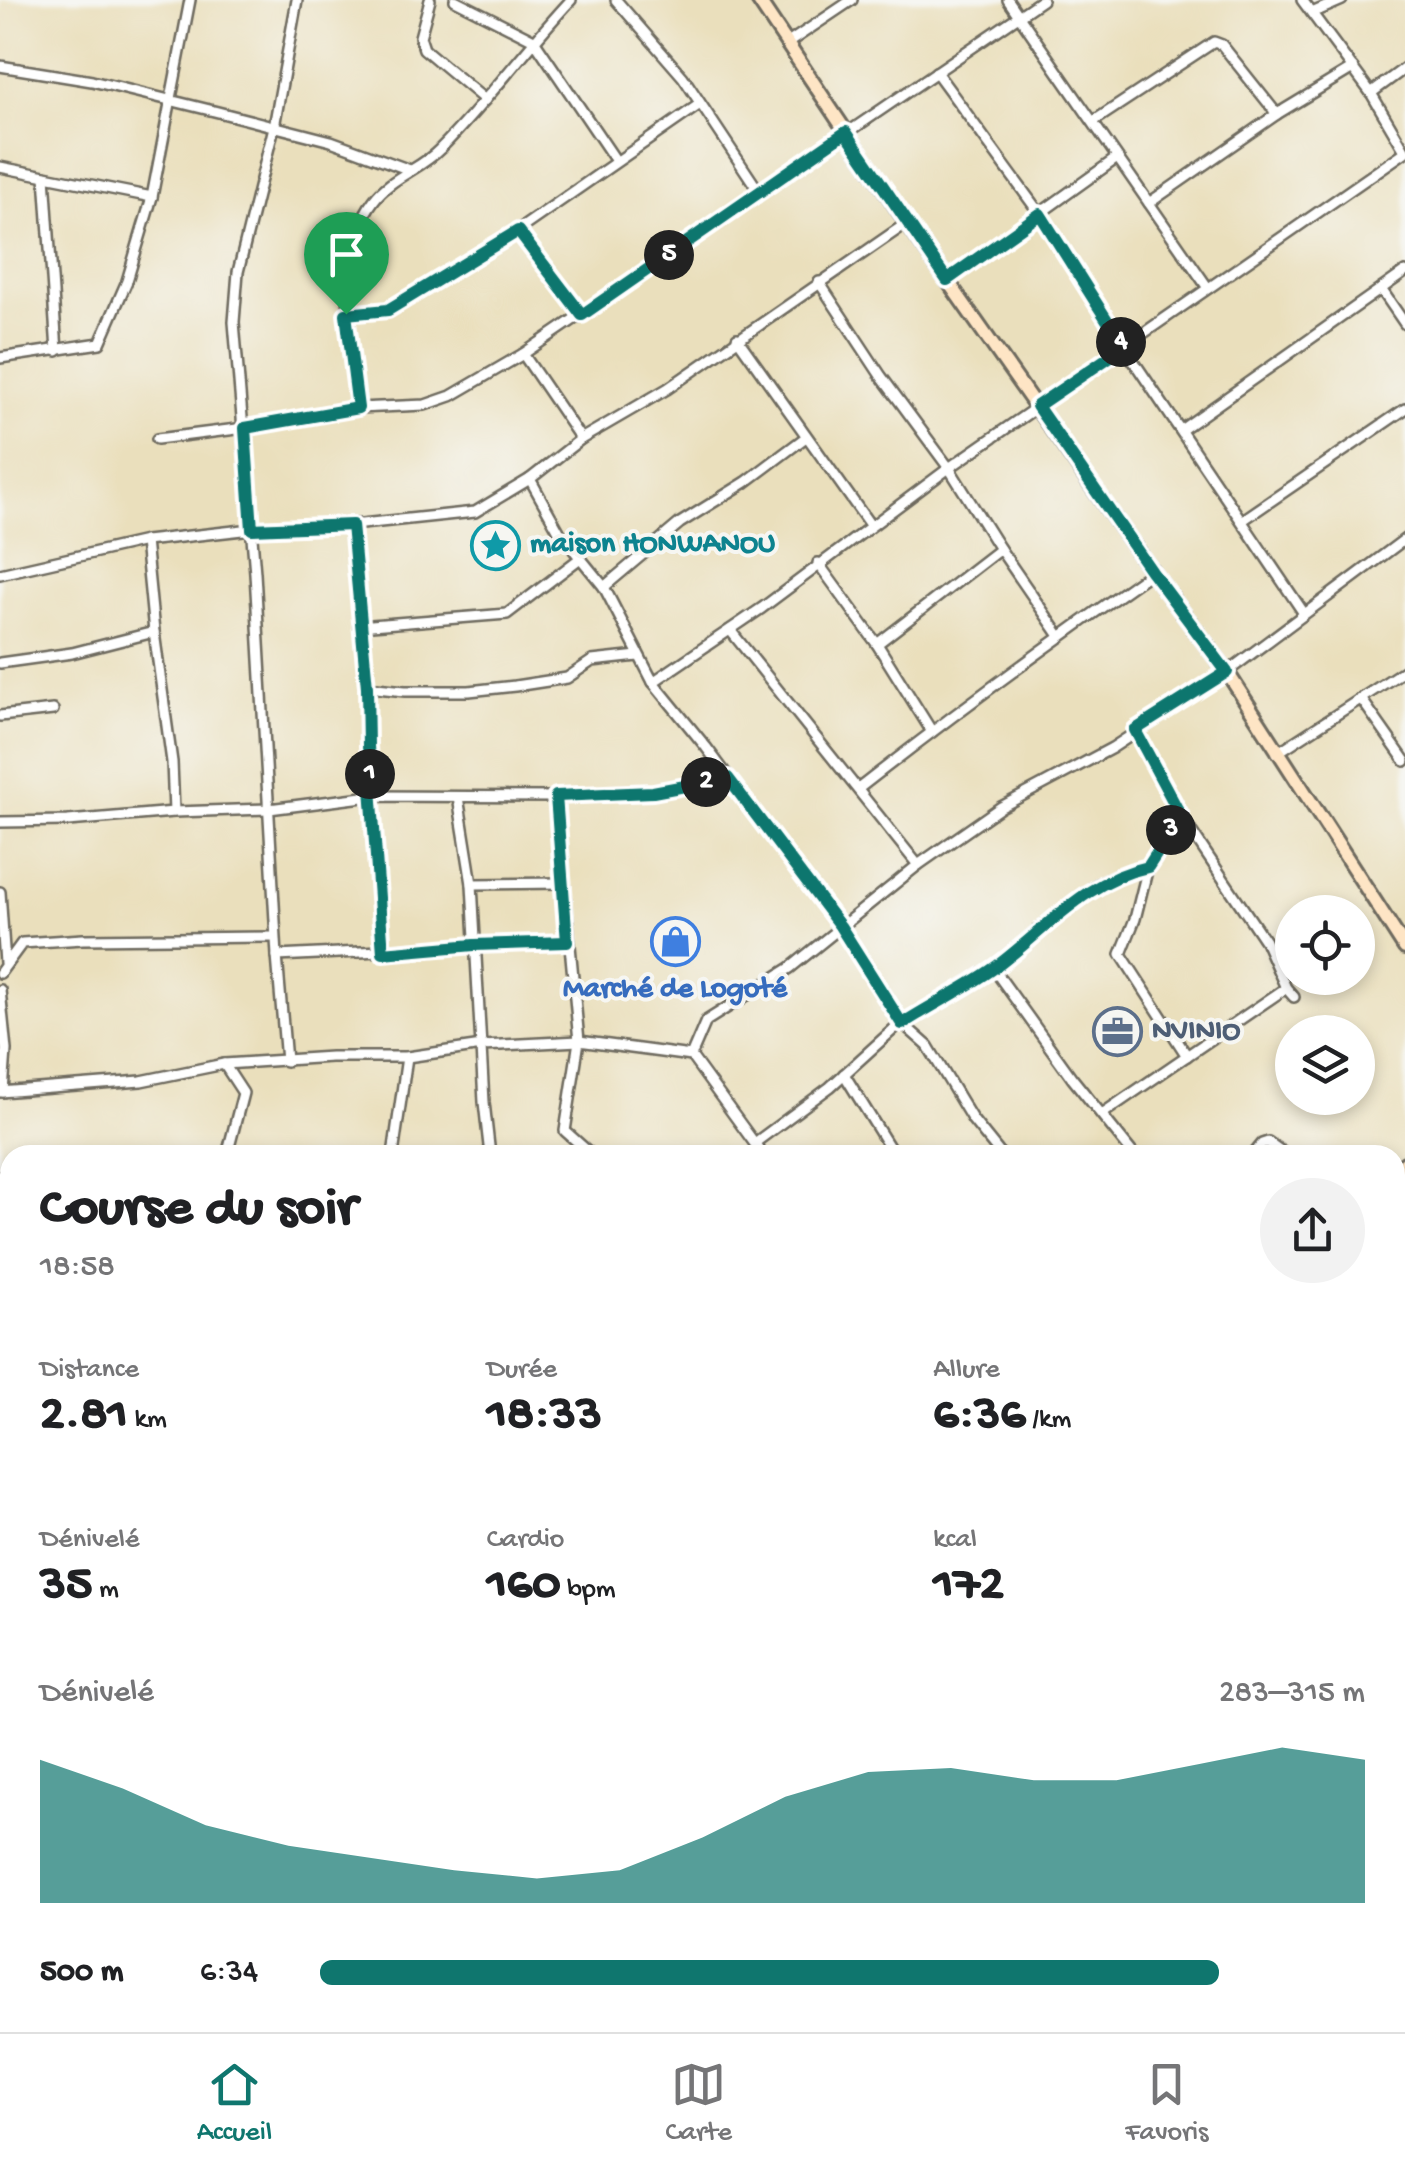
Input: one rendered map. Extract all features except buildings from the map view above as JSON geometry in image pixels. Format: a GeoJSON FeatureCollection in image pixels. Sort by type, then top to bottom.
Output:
{"type":"FeatureCollection","features":[{"type":"Feature","properties":{"kind":"street"},"geometry":{"type":"LineString","coordinates":[[0,358],[100,342],[127,281],[152,196],[190,0]]}},
{"type":"Feature","properties":{"kind":"street"},"geometry":{"type":"LineString","coordinates":[[286,1061],[276,956],[245,428],[234,322],[238,272],[274,128],[297,0]]}},
{"type":"Feature","properties":{"kind":"street"},"geometry":{"type":"LineString","coordinates":[[430,0],[420,37],[424,49],[484,100]]}},
{"type":"Feature","properties":{"kind":"street"},"geometry":{"type":"LineString","coordinates":[[455,0],[534,40],[616,161]]}},
{"type":"Feature","properties":{"kind":"street"},"geometry":{"type":"LineString","coordinates":[[358,408],[346,314],[363,218],[374,200],[440,149],[571,0]]}},
{"type":"Feature","properties":{"kind":"street"},"geometry":{"type":"LineString","coordinates":[[616,0],[682,77],[760,193]]}},
{"type":"Feature","properties":{"kind":"street"},"geometry":{"type":"LineString","coordinates":[[758,0],[906,223],[1227,672],[1405,948]]}},
{"type":"Feature","properties":{"kind":"street"},"geometry":{"type":"LineString","coordinates":[[788,43],[852,0]]}},
{"type":"Feature","properties":{"kind":"street"},"geometry":{"type":"LineString","coordinates":[[1008,0],[1208,288]]}},
{"type":"Feature","properties":{"kind":"street"},"geometry":{"type":"LineString","coordinates":[[157,439],[358,408],[425,406],[451,396],[582,315],[1042,0]]}},
{"type":"Feature","properties":{"kind":"street"},"geometry":{"type":"LineString","coordinates":[[653,682],[1404,146],[1371,93],[1302,0]]}},
{"type":"Feature","properties":{"kind":"street"},"geometry":{"type":"LineString","coordinates":[[1312,13],[1342,0]]}},
{"type":"Feature","properties":{"kind":"street"},"geometry":{"type":"LineString","coordinates":[[1094,121],[1214,42],[1222,45],[1278,114]]}},
{"type":"Feature","properties":{"kind":"street"},"geometry":{"type":"LineString","coordinates":[[0,66],[92,82],[343,144],[410,170]]}},
{"type":"Feature","properties":{"kind":"street"},"geometry":{"type":"LineString","coordinates":[[1149,203],[1278,114],[1353,68]]}},
{"type":"Feature","properties":{"kind":"street"},"geometry":{"type":"LineString","coordinates":[[1371,93],[1405,68]]}},
{"type":"Feature","properties":{"kind":"street"},"geometry":{"type":"LineString","coordinates":[[936,72],[1040,214],[1124,347],[1304,612]]}},
{"type":"Feature","properties":{"kind":"street"},"geometry":{"type":"LineString","coordinates":[[346,314],[388,310],[518,231],[700,104]]}},
{"type":"Feature","properties":{"kind":"street"},"geometry":{"type":"LineString","coordinates":[[947,280],[1117,158]]}},
{"type":"Feature","properties":{"kind":"street"},"geometry":{"type":"LineString","coordinates":[[0,168],[152,196]]}},
{"type":"Feature","properties":{"kind":"street"},"geometry":{"type":"LineString","coordinates":[[45,176],[57,351]]}},
{"type":"Feature","properties":{"kind":"street"},"geometry":{"type":"LineString","coordinates":[[0,574],[146,541],[475,512],[530,479],[581,439],[666,388],[906,223]]}},
{"type":"Feature","properties":{"kind":"street"},"geometry":{"type":"LineString","coordinates":[[518,231],[582,315]]}},
{"type":"Feature","properties":{"kind":"street"},"geometry":{"type":"LineString","coordinates":[[1181,430],[1405,272]]}},
{"type":"Feature","properties":{"kind":"street"},"geometry":{"type":"LineString","coordinates":[[818,282],[949,468],[1060,636]]}},
{"type":"Feature","properties":{"kind":"street"},"geometry":{"type":"LineString","coordinates":[[1381,290],[1405,324]]}},
{"type":"Feature","properties":{"kind":"street"},"geometry":{"type":"LineString","coordinates":[[737,338],[870,524]]}},
{"type":"Feature","properties":{"kind":"street"},"geometry":{"type":"LineString","coordinates":[[523,354],[581,439]]}},
{"type":"Feature","properties":{"kind":"street"},"geometry":{"type":"LineString","coordinates":[[1243,520],[1405,409]]}},
{"type":"Feature","properties":{"kind":"street"},"geometry":{"type":"LineString","coordinates":[[604,587],[680,523],[746,482],[806,437]]}},
{"type":"Feature","properties":{"kind":"street"},"geometry":{"type":"LineString","coordinates":[[530,479],[579,559],[604,587],[653,682],[840,926],[902,1024],[928,1046],[972,1119],[993,1145]]}},
{"type":"Feature","properties":{"kind":"street"},"geometry":{"type":"LineString","coordinates":[[352,525],[367,687],[383,953]]}},
{"type":"Feature","properties":{"kind":"street"},"geometry":{"type":"LineString","coordinates":[[691,1056],[706,1020],[790,968],[918,866],[1001,807],[1112,748],[1227,672],[1405,539]]}},
{"type":"Feature","properties":{"kind":"street"},"geometry":{"type":"LineString","coordinates":[[146,541],[172,762],[174,812]]}},
{"type":"Feature","properties":{"kind":"street"},"geometry":{"type":"LineString","coordinates":[[876,644],[1000,550]]}},
{"type":"Feature","properties":{"kind":"street"},"geometry":{"type":"LineString","coordinates":[[359,626],[506,614],[579,559]]}},
{"type":"Feature","properties":{"kind":"street"},"geometry":{"type":"LineString","coordinates":[[818,564],[876,644],[932,732]]}},
{"type":"Feature","properties":{"kind":"street"},"geometry":{"type":"LineString","coordinates":[[858,789],[1021,664],[1152,572]]}},
{"type":"Feature","properties":{"kind":"street"},"geometry":{"type":"LineString","coordinates":[[730,630],[918,866]]}},
{"type":"Feature","properties":{"kind":"street"},"geometry":{"type":"LineString","coordinates":[[0,663],[72,652],[154,632]]}},
{"type":"Feature","properties":{"kind":"street"},"geometry":{"type":"LineString","coordinates":[[367,687],[469,691],[515,686],[567,678],[592,661],[638,656]]}},
{"type":"Feature","properties":{"kind":"street"},"geometry":{"type":"LineString","coordinates":[[1277,753],[1405,670]]}},
{"type":"Feature","properties":{"kind":"street"},"geometry":{"type":"LineString","coordinates":[[1362,700],[1405,761]]}},
{"type":"Feature","properties":{"kind":"street"},"geometry":{"type":"LineString","coordinates":[[0,716],[52,710]]}},
{"type":"Feature","properties":{"kind":"street"},"geometry":{"type":"LineString","coordinates":[[1135,730],[1181,816],[1264,940],[1275,964]]}},
{"type":"Feature","properties":{"kind":"street"},"geometry":{"type":"LineString","coordinates":[[0,822],[268,809],[371,796],[653,792],[728,778]]}},
{"type":"Feature","properties":{"kind":"street"},"geometry":{"type":"LineString","coordinates":[[556,796],[578,1041],[565,1130],[581,1145]]}},
{"type":"Feature","properties":{"kind":"street"},"geometry":{"type":"LineString","coordinates":[[458,797],[472,884],[489,1145]]}},
{"type":"Feature","properties":{"kind":"street"},"geometry":{"type":"LineString","coordinates":[[1181,816],[1148,867],[1136,919],[1121,954],[1188,1056]]}},
{"type":"Feature","properties":{"kind":"street"},"geometry":{"type":"LineString","coordinates":[[756,1142],[902,1024],[994,968],[1098,884],[1148,867]]}},
{"type":"Feature","properties":{"kind":"street"},"geometry":{"type":"LineString","coordinates":[[472,884],[563,883]]}},
{"type":"Feature","properties":{"kind":"street"},"geometry":{"type":"LineString","coordinates":[[0,892],[3,968]]}},
{"type":"Feature","properties":{"kind":"street"},"geometry":{"type":"LineString","coordinates":[[3,968],[22,943],[83,938],[276,937]]}},
{"type":"Feature","properties":{"kind":"street"},"geometry":{"type":"LineString","coordinates":[[276,956],[567,942]]}},
{"type":"Feature","properties":{"kind":"street"},"geometry":{"type":"LineString","coordinates":[[994,968],[1072,1078],[1126,1145]]}},
{"type":"Feature","properties":{"kind":"street"},"geometry":{"type":"LineString","coordinates":[[0,990],[6,1050],[2,1092],[141,1081],[224,1064],[331,1056],[408,1057],[482,1046],[578,1041],[691,1056],[758,1145]]}},
{"type":"Feature","properties":{"kind":"street"},"geometry":{"type":"LineString","coordinates":[[1102,1114],[1276,995]]}},
{"type":"Feature","properties":{"kind":"street"},"geometry":{"type":"LineString","coordinates":[[395,1145],[408,1057]]}},
{"type":"Feature","properties":{"kind":"street"},"geometry":{"type":"LineString","coordinates":[[224,1064],[244,1093],[229,1145]]}},
{"type":"Feature","properties":{"kind":"street"},"geometry":{"type":"LineString","coordinates":[[844,1074],[888,1145]]}},
{"type":"Feature","properties":{"kind":"place","name":"maison HONWANOU"},"geometry":{"type":"Point","coordinates":[495,545]}},
{"type":"Feature","properties":{"kind":"place","name":"Marché de Logoté"},"geometry":{"type":"Point","coordinates":[675,941]}},
{"type":"Feature","properties":{"kind":"place","name":"NVINIO"},"geometry":{"type":"Point","coordinates":[1117,1032]}},
{"type":"Feature","properties":{"kind":"route"},"geometry":{"type":"LineString","coordinates":[[846,132],[947,280],[1040,214],[1124,347],[1037,406],[1227,672],[1135,730],[1181,816],[1148,867],[1098,884],[1002,962],[902,1024],[840,926],[728,778],[653,792],[556,796],[567,942],[383,953],[367,687],[352,525],[252,529],[245,428],[358,408],[346,314],[388,310],[518,231],[582,315],[846,132]]}}]}
